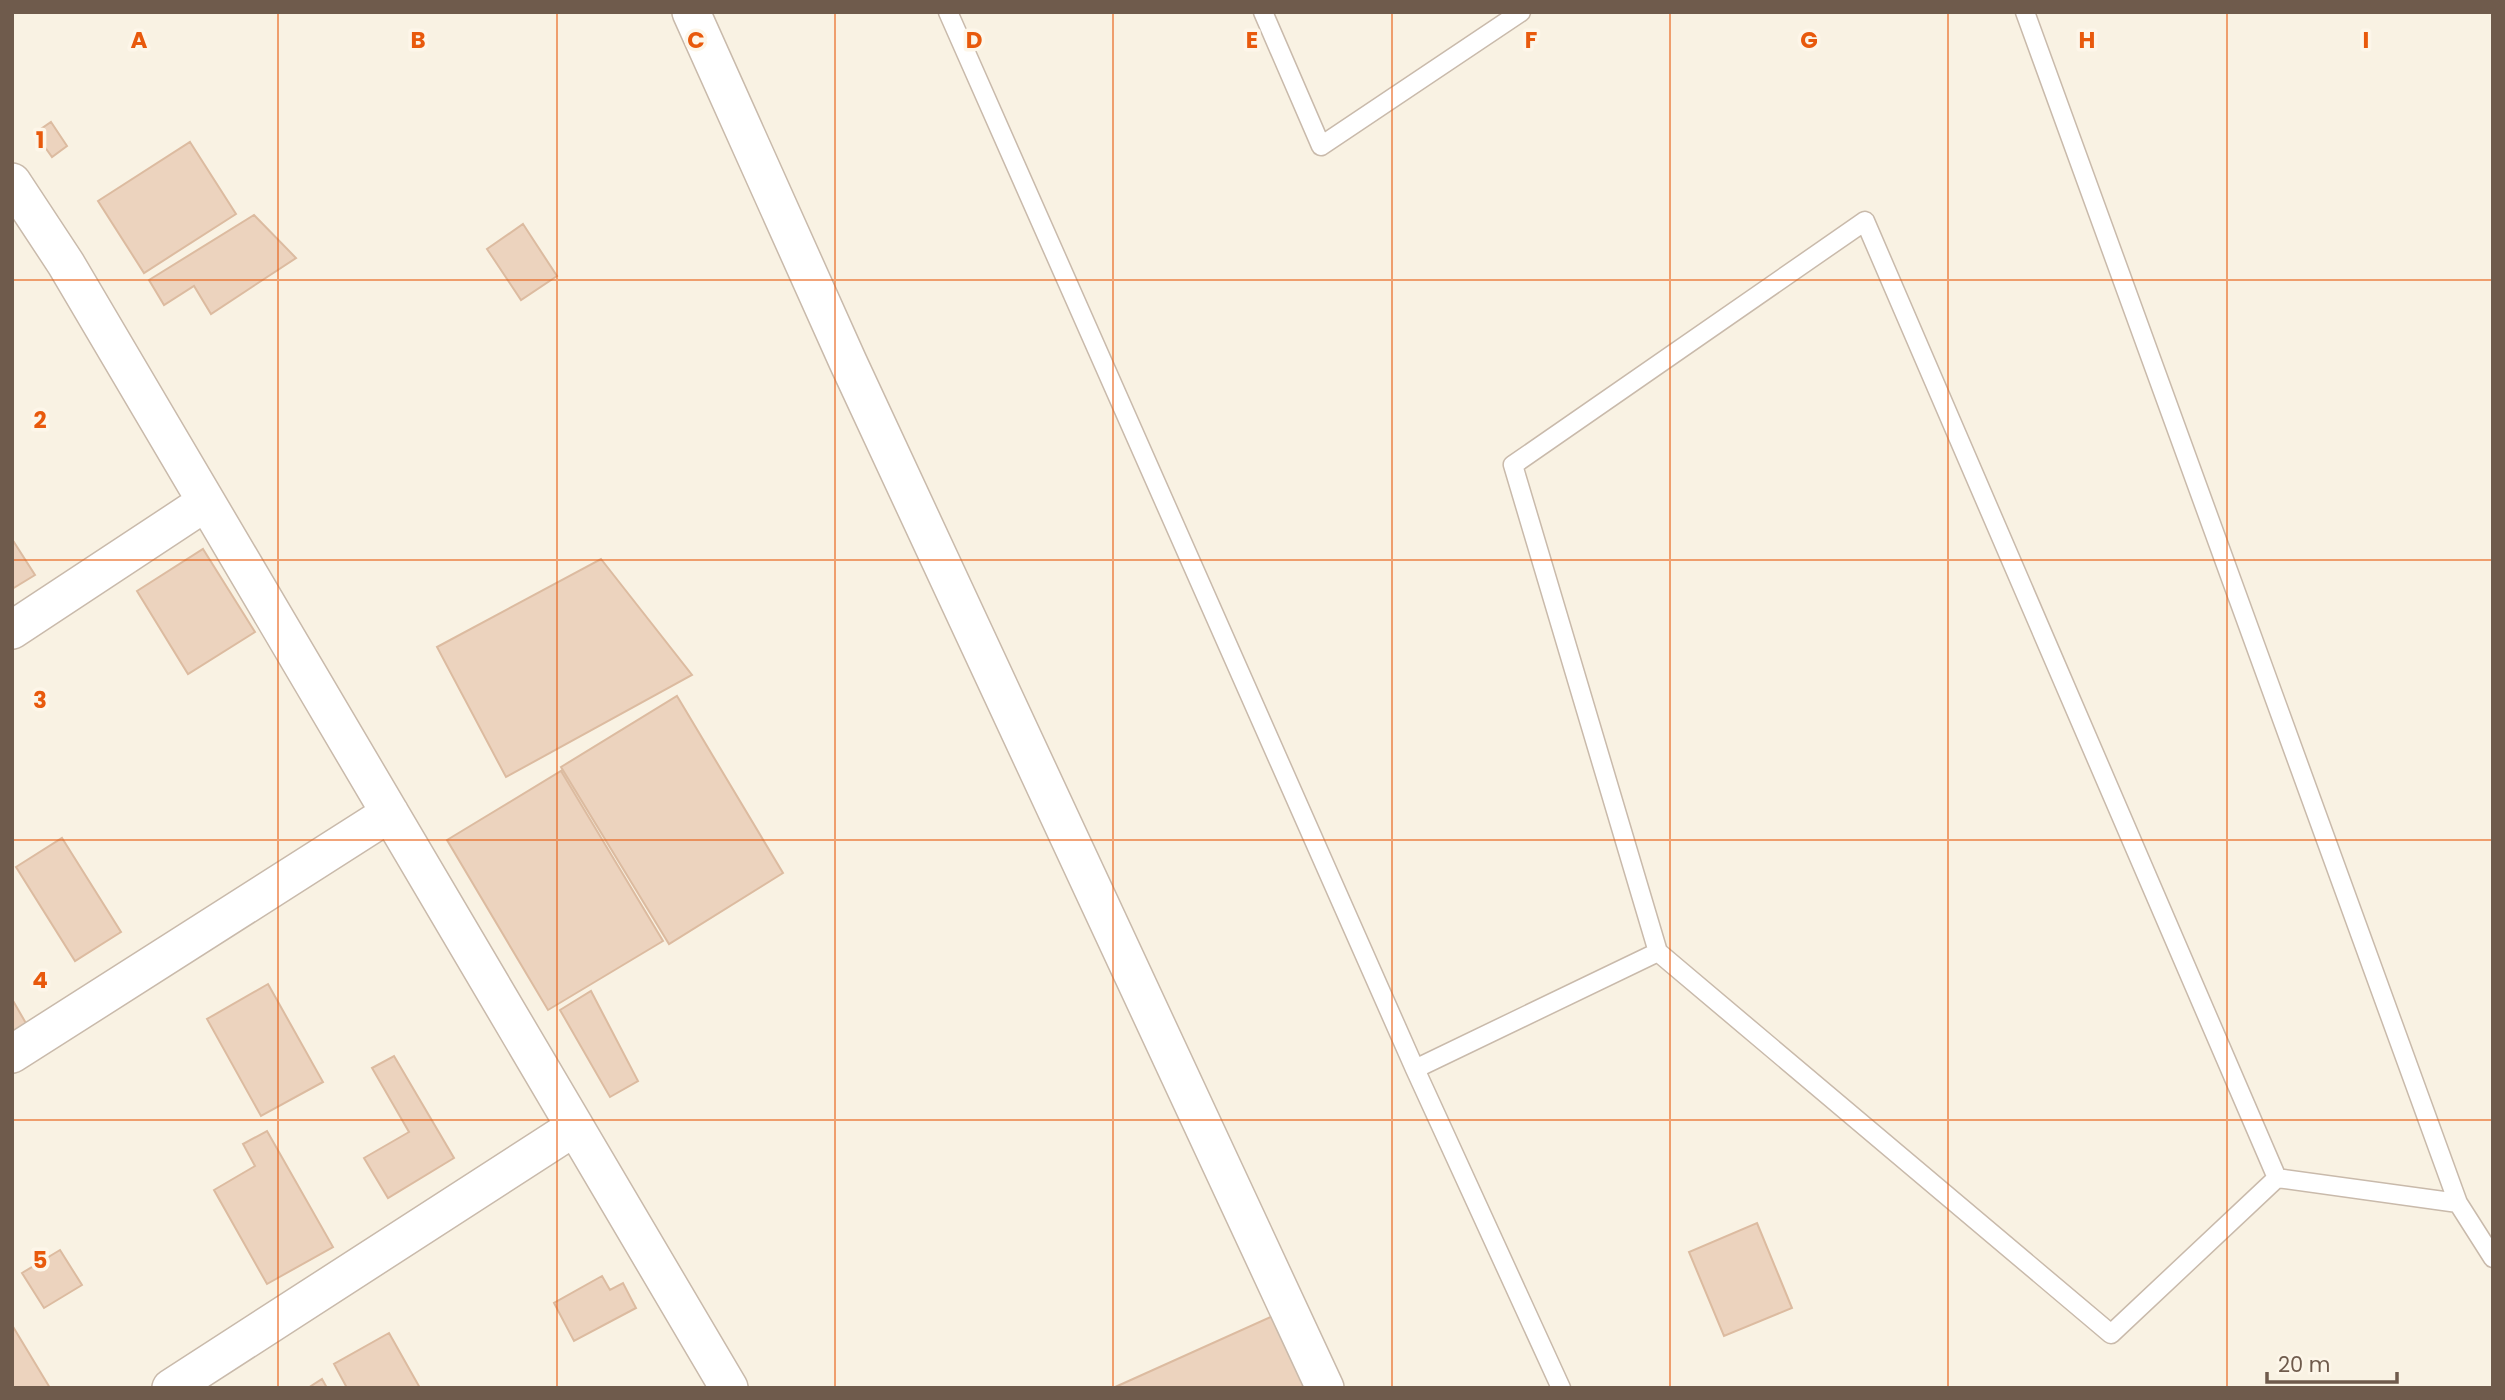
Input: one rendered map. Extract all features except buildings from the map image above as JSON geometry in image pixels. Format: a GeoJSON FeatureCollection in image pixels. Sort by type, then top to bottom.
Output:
{"type":"FeatureCollection","features":[{"type":"Feature","properties":{"kind":"street"},"geometry":{"type":"LineString","coordinates":[[691,12],[848,362],[1325,1388]]}},
{"type":"Feature","properties":{"kind":"street"},"geometry":{"type":"LineString","coordinates":[[16,196],[66,264],[729,1388]]}},
{"type":"Feature","properties":{"kind":"street"},"geometry":{"type":"LineString","coordinates":[[12,630],[206,502]]}},
{"type":"Feature","properties":{"kind":"street"},"geometry":{"type":"LineString","coordinates":[[12,1054],[390,813]]}},
{"type":"Feature","properties":{"kind":"street"},"geometry":{"type":"LineString","coordinates":[[171,1388],[575,1127]]}},
{"type":"Feature","properties":{"kind":"lane"},"geometry":{"type":"LineString","coordinates":[[948,12],[1415,1069],[1561,1388]]}},
{"type":"Feature","properties":{"kind":"lane"},"geometry":{"type":"LineString","coordinates":[[1263,12],[1321,146],[1521,12]]}},
{"type":"Feature","properties":{"kind":"lane"},"geometry":{"type":"LineString","coordinates":[[2025,12],[2458,1203],[2493,1258]]}},
{"type":"Feature","properties":{"kind":"lane"},"geometry":{"type":"LineString","coordinates":[[1865,221],[2277,1178],[2111,1334],[1658,952],[1513,465],[1865,221]]}},
{"type":"Feature","properties":{"kind":"lane"},"geometry":{"type":"LineString","coordinates":[[1415,1069],[1658,952]]}},
{"type":"Feature","properties":{"kind":"lane"},"geometry":{"type":"LineString","coordinates":[[2277,1178],[2458,1203]]}}]}
